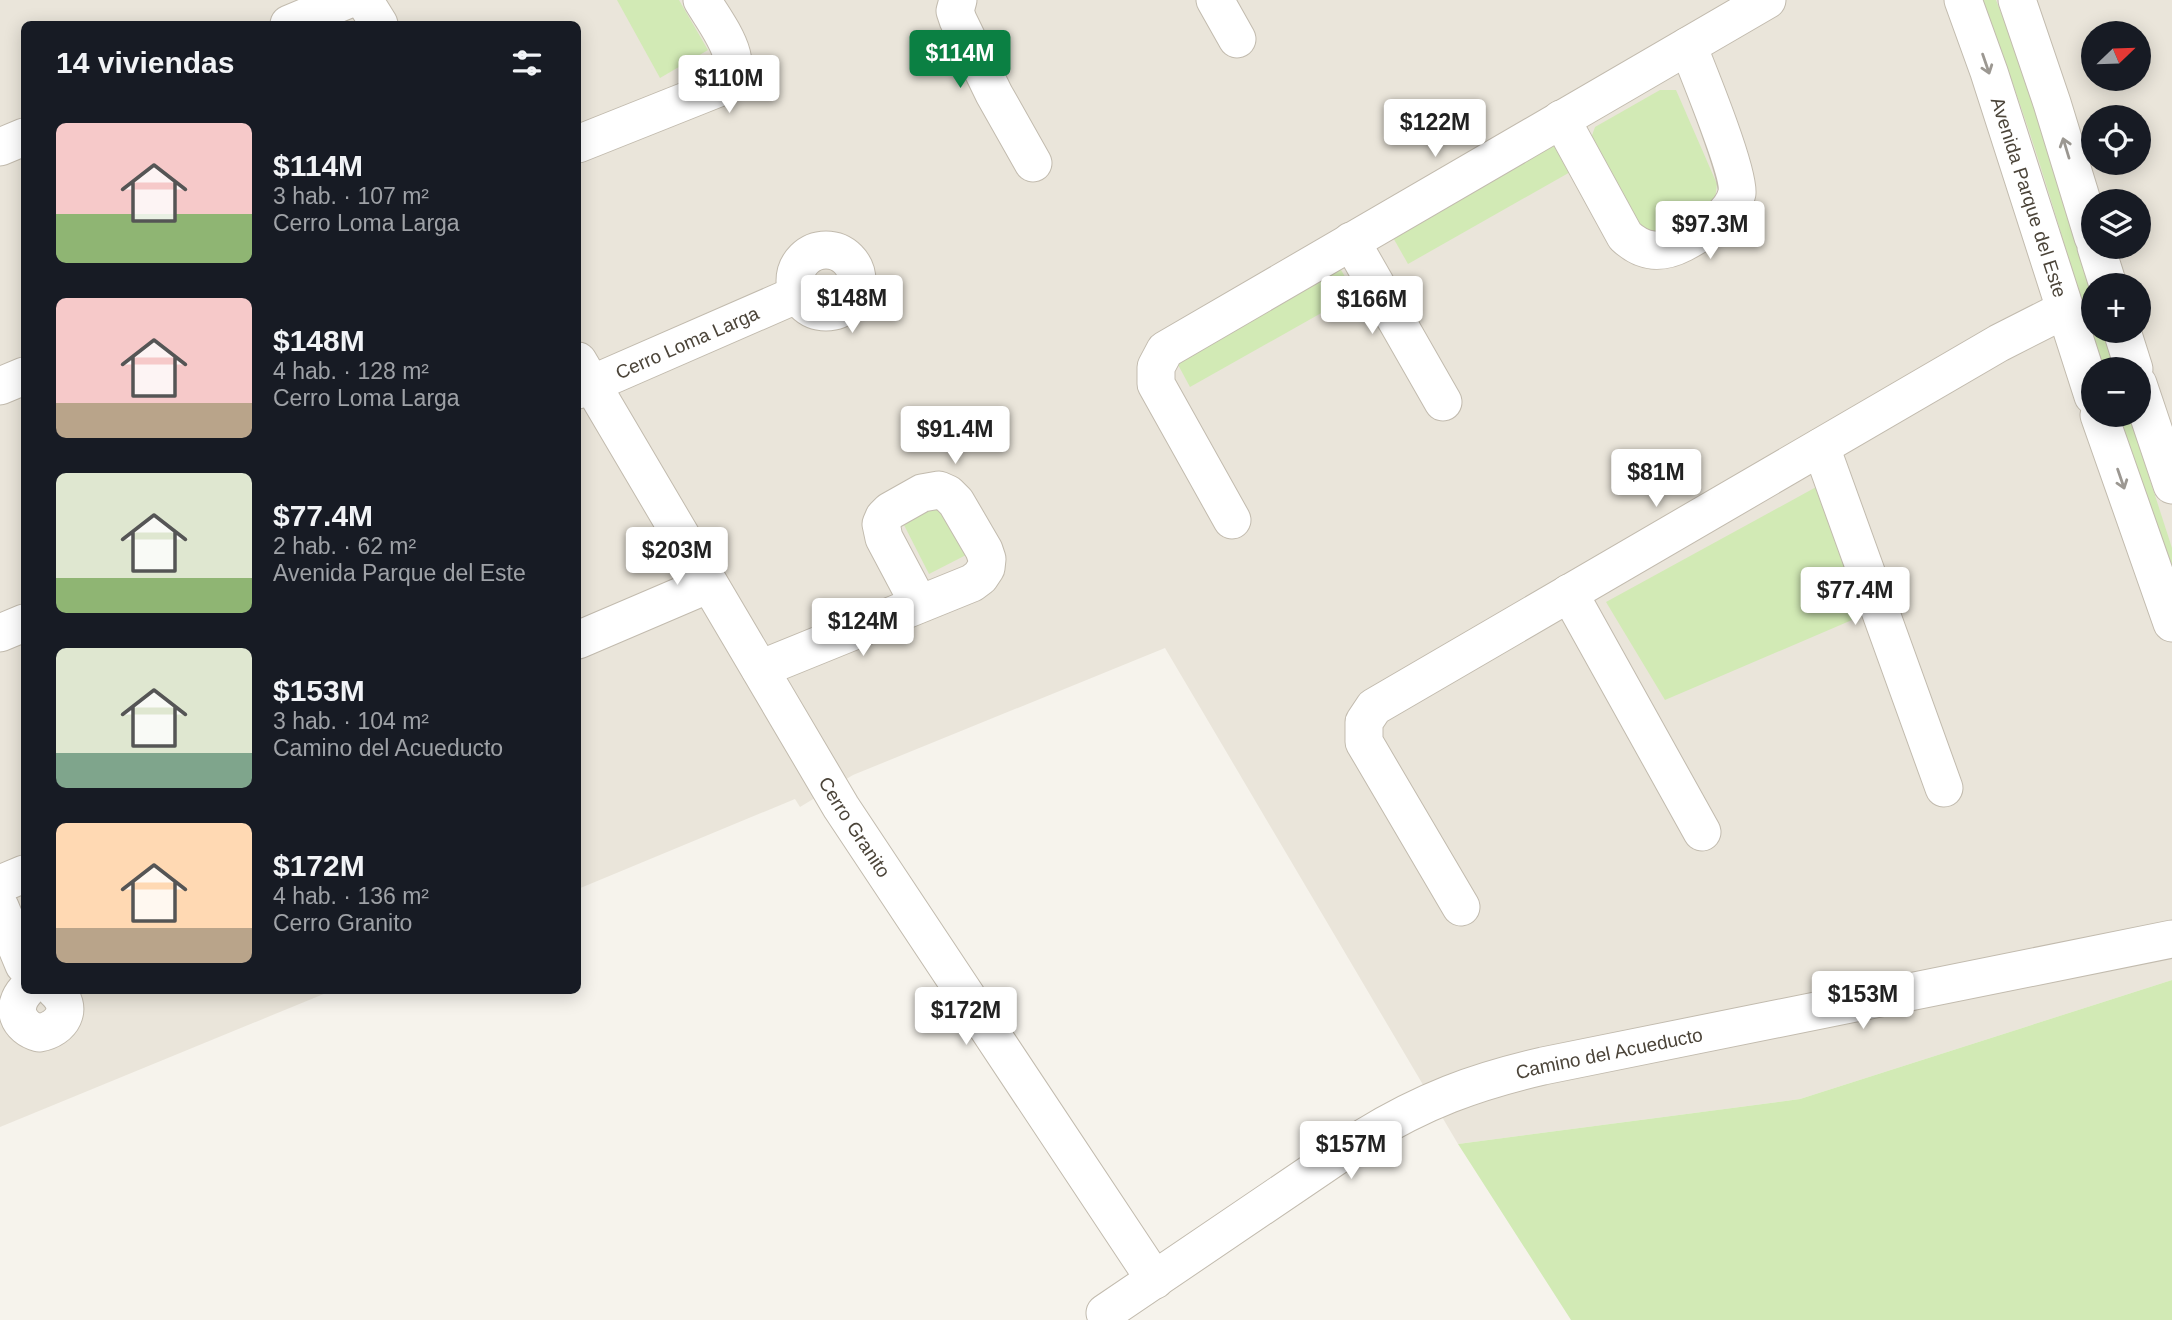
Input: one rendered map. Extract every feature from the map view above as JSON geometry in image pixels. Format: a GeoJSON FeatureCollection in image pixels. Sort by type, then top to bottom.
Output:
{"type":"FeatureCollection","features":[{"type":"Feature","properties":{"kind":"street"},"geometry":{"type":"LineString","coordinates":[[296,21],[347,0]]}},
{"type":"Feature","properties":{"kind":"street"},"geometry":{"type":"LineString","coordinates":[[364,0],[377,21]]}},
{"type":"Feature","properties":{"kind":"street"},"geometry":{"type":"LineString","coordinates":[[581,144],[716,89],[729,81],[733,74],[734,58],[702,0]]}},
{"type":"Feature","properties":{"kind":"street"},"geometry":{"type":"LineString","coordinates":[[958,0],[955,11],[958,20],[994,94],[1033,163]]}},
{"type":"Feature","properties":{"kind":"street"},"geometry":{"type":"LineString","coordinates":[[1215,0],[1237,38]]}},
{"type":"Feature","properties":{"kind":"street"},"geometry":{"type":"LineString","coordinates":[[1232,520],[1160,392],[1155,376],[1165,350],[1767,0]]}},
{"type":"Feature","properties":{"kind":"street","name":"Avenida Parque del Este"},"geometry":{"type":"LineString","coordinates":[[1963,0],[1989,72],[2081,360]]}},
{"type":"Feature","properties":{"kind":"street"},"geometry":{"type":"LineString","coordinates":[[2017,0],[2081,198]]}},
{"type":"Feature","properties":{"kind":"street"},"geometry":{"type":"LineString","coordinates":[[1561,119],[1625,236],[1633,244],[1654,251],[1665,250],[1690,240],[1727,212],[1737,192],[1733,170],[1688,46]]}},
{"type":"Feature","properties":{"kind":"street"},"geometry":{"type":"LineString","coordinates":[[0,147],[21,137]]}},
{"type":"Feature","properties":{"kind":"street"},"geometry":{"type":"LineString","coordinates":[[1351,241],[1443,402]]}},
{"type":"Feature","properties":{"kind":"street","name":"Cerro Loma Larga"},"geometry":{"type":"LineString","coordinates":[[582,378],[798,294]]}},
{"type":"Feature","properties":{"kind":"street"},"geometry":{"type":"LineString","coordinates":[[1461,907],[1368,751],[1363,732],[1368,714],[1381,702],[1998,343],[2064,310]]}},
{"type":"Feature","properties":{"kind":"street"},"geometry":{"type":"LineString","coordinates":[[0,386],[21,377]]}},
{"type":"Feature","properties":{"kind":"street","name":"Cerro Granito"},"geometry":{"type":"LineString","coordinates":[[582,378],[709,584],[841,807],[1155,1280]]}},
{"type":"Feature","properties":{"kind":"street"},"geometry":{"type":"LineString","coordinates":[[2151,423],[2172,485]]}},
{"type":"Feature","properties":{"kind":"street"},"geometry":{"type":"LineString","coordinates":[[2103,427],[2172,624]]}},
{"type":"Feature","properties":{"kind":"street"},"geometry":{"type":"LineString","coordinates":[[1821,447],[1944,788]]}},
{"type":"Feature","properties":{"kind":"street"},"geometry":{"type":"LineString","coordinates":[[581,639],[709,584]]}},
{"type":"Feature","properties":{"kind":"street"},"geometry":{"type":"LineString","coordinates":[[1569,593],[1702,832]]}},
{"type":"Feature","properties":{"kind":"street"},"geometry":{"type":"LineString","coordinates":[[760,669],[919,604]]}},
{"type":"Feature","properties":{"kind":"street"},"geometry":{"type":"LineString","coordinates":[[0,633],[21,624]]}},
{"type":"Feature","properties":{"kind":"street"},"geometry":{"type":"LineString","coordinates":[[0,884],[21,875]]}},
{"type":"Feature","properties":{"kind":"street"},"geometry":{"type":"LineString","coordinates":[[0,906],[21,958]]}},
{"type":"Feature","properties":{"kind":"street","name":"Camino del Acueducto"},"geometry":{"type":"LineString","coordinates":[[1105,1313],[1383,1125],[1445,1094],[1481,1081],[1543,1066],[2172,939]]}},
{"type":"Feature","properties":{"kind":"street"},"geometry":{"type":"LineString","coordinates":[[22,994],[17,1007],[18,1017],[23,1025],[39,1033],[56,1027],[62,1020],[63,1002],[58,994]]}},
{"type":"Feature","properties":{"kind":"shaded area"},"geometry":{"type":"Polygon","coordinates":[[[0,0],[2172,0],[2172,980],[1800,1099],[1458,1144],[1165,648],[853,775],[800,807],[795,799],[581,888],[581,21],[21,21],[21,994],[324,994],[0,1127],[0,0]]]}},
{"type":"Feature","properties":{"kind":"green space"},"geometry":{"type":"Polygon","coordinates":[[[617,0],[679,0],[708,50],[660,78],[617,0]]]}},
{"type":"Feature","properties":{"kind":"green space"},"geometry":{"type":"Polygon","coordinates":[[[1981,0],[1996,0],[2020,61],[2081,251],[2081,259],[2084,259],[2088,273],[2081,273],[2081,302],[2031,137],[1981,0]]]}},
{"type":"Feature","properties":{"kind":"green space"},"geometry":{"type":"Polygon","coordinates":[[[1660,90],[1676,90],[1717,184],[1709,216],[1643,239],[1590,141],[1595,127],[1660,90]]]}},
{"type":"Feature","properties":{"kind":"green space"},"geometry":{"type":"Polygon","coordinates":[[[1555,140],[1572,171],[1408,264],[1391,234],[1555,140]]]}},
{"type":"Feature","properties":{"kind":"green space"},"geometry":{"type":"Polygon","coordinates":[[[1337,263],[1355,294],[1190,387],[1176,361],[1337,263]]]}},
{"type":"Feature","properties":{"kind":"green space"},"geometry":{"type":"Polygon","coordinates":[[[2093,343],[2108,343],[2113,357],[2097,357],[2093,343]]]}},
{"type":"Feature","properties":{"kind":"green space"},"geometry":{"type":"Polygon","coordinates":[[[2117,427],[2133,427],[2172,548],[2172,592],[2117,427]]]}},
{"type":"Feature","properties":{"kind":"green space"},"geometry":{"type":"Polygon","coordinates":[[[1818,486],[1866,614],[1665,700],[1606,602],[1818,486]]]}},
{"type":"Feature","properties":{"kind":"green space"},"geometry":{"type":"Polygon","coordinates":[[[941,502],[968,554],[929,574],[903,523],[941,502]]]}},
{"type":"Feature","properties":{"kind":"green space"},"geometry":{"type":"Polygon","coordinates":[[[2172,980],[2172,1320],[1571,1320],[1458,1144],[1800,1099],[2172,980]]]}}]}
